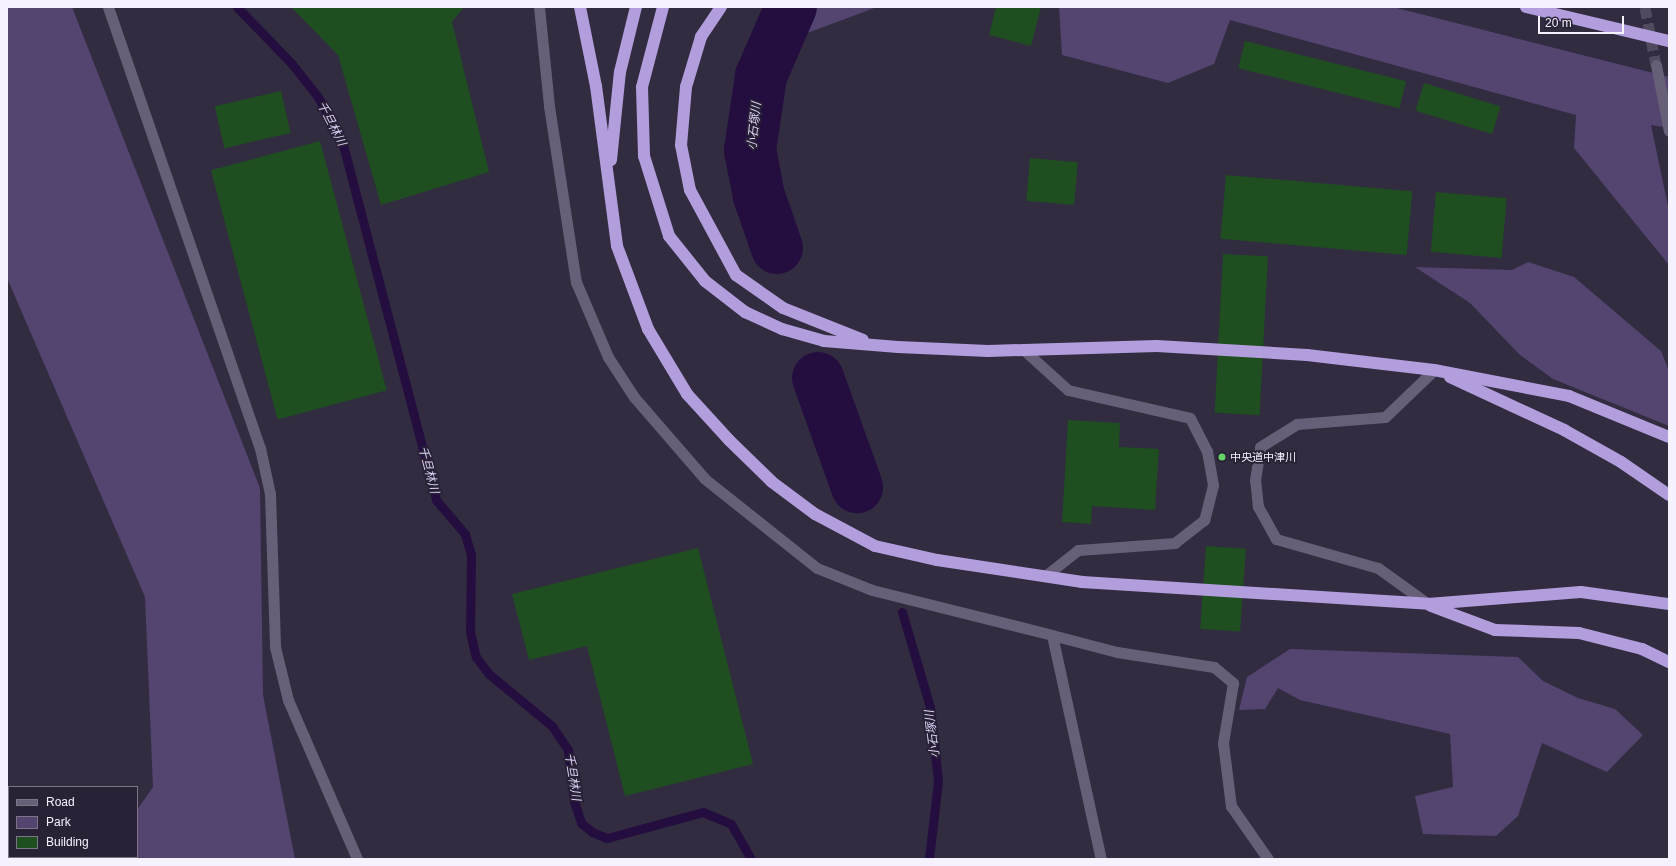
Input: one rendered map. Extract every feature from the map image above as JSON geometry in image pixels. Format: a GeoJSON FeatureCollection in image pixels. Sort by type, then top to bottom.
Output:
{"type":"FeatureCollection","features":[{"type":"Feature","properties":{"kind":"highway"},"geometry":{"type":"LineString","coordinates":[[580,7],[609,182],[617,246],[648,329],[687,394],[772,482],[815,514],[875,546],[937,560],[1044,576],[1428,604],[1581,592],[1669,604]]}},
{"type":"Feature","properties":{"kind":"highway"},"geometry":{"type":"LineString","coordinates":[[609,182],[620,72],[636,7]]}},
{"type":"Feature","properties":{"kind":"highway"},"geometry":{"type":"LineString","coordinates":[[663,7],[642,87],[644,156],[670,236],[705,281],[745,312],[782,328],[824,341],[876,345],[1025,351],[1157,346],[1307,355],[1434,370],[1570,396],[1669,437]]}},
{"type":"Feature","properties":{"kind":"highway"},"geometry":{"type":"LineString","coordinates":[[721,7],[701,37],[686,87],[681,144],[690,190],[736,275],[783,308],[876,345]]}},
{"type":"Feature","properties":{"kind":"highway"},"geometry":{"type":"LineString","coordinates":[[1526,7],[1669,40]]}},
{"type":"Feature","properties":{"kind":"highway"},"geometry":{"type":"LineString","coordinates":[[1434,370],[1564,430],[1622,462],[1669,495]]}},
{"type":"Feature","properties":{"kind":"highway"},"geometry":{"type":"LineString","coordinates":[[1428,604],[1496,630],[1579,633],[1642,649],[1669,662]]}},
{"type":"Feature","properties":{"kind":"street"},"geometry":{"type":"LineString","coordinates":[[108,7],[260,448],[270,494],[275,647],[288,700],[357,859]]}},
{"type":"Feature","properties":{"kind":"street"},"geometry":{"type":"LineString","coordinates":[[539,7],[549,106],[576,282],[608,357],[634,397],[705,479],[817,568],[872,590],[1052,636],[1117,652],[1214,667],[1233,683],[1223,744],[1231,806],[1268,859]]}},
{"type":"Feature","properties":{"kind":"street"},"geometry":{"type":"LineString","coordinates":[[1656,65],[1669,131]]}},
{"type":"Feature","properties":{"kind":"street"},"geometry":{"type":"LineString","coordinates":[[1025,351],[1068,390],[1190,418],[1207,451],[1213,485],[1204,520],[1175,543],[1078,550],[1044,576]]}},
{"type":"Feature","properties":{"kind":"street"},"geometry":{"type":"LineString","coordinates":[[1428,604],[1378,568],[1276,539],[1258,507],[1255,480],[1260,447],[1298,424],[1385,417],[1434,370]]}},
{"type":"Feature","properties":{"kind":"street"},"geometry":{"type":"LineString","coordinates":[[1052,636],[1101,859]]}},
{"type":"Feature","properties":{"kind":"green space"},"geometry":{"type":"Polygon","coordinates":[[[7,7],[72,7],[260,488],[263,695],[295,859],[110,859],[138,858],[138,809],[153,787],[145,597],[7,278],[7,7]]]}},
{"type":"Feature","properties":{"kind":"green space"},"geometry":{"type":"Polygon","coordinates":[[[807,7],[877,7],[794,38],[807,7]]]}},
{"type":"Feature","properties":{"kind":"green space"},"geometry":{"type":"Polygon","coordinates":[[[1059,7],[1393,7],[1669,77],[1669,128],[1651,125],[1669,211],[1669,265],[1574,148],[1576,115],[1230,20],[1214,64],[1168,83],[1062,55],[1059,7]]]}},
{"type":"Feature","properties":{"kind":"green space"},"geometry":{"type":"Polygon","coordinates":[[[1528,262],[1574,277],[1661,351],[1669,371],[1669,426],[1553,379],[1519,354],[1470,303],[1415,267],[1512,270],[1528,262]]]}},
{"type":"Feature","properties":{"kind":"green space"},"geometry":{"type":"Polygon","coordinates":[[[1290,649],[1518,657],[1543,681],[1578,698],[1615,709],[1643,735],[1607,772],[1542,743],[1518,816],[1496,836],[1423,834],[1415,796],[1453,787],[1450,734],[1300,700],[1278,688],[1265,709],[1239,710],[1247,677],[1290,649]]]}},
{"type":"Feature","properties":{"kind":"building"},"geometry":{"type":"Polygon","coordinates":[[[291,7],[464,7],[452,22],[489,172],[381,205],[338,55],[291,7]]]}},
{"type":"Feature","properties":{"kind":"building"},"geometry":{"type":"Polygon","coordinates":[[[996,7],[1041,7],[1031,46],[989,35],[996,7]]]}},
{"type":"Feature","properties":{"kind":"building"},"geometry":{"type":"Polygon","coordinates":[[[1245,41],[1406,81],[1399,108],[1238,68],[1245,41]]]}},
{"type":"Feature","properties":{"kind":"building"},"geometry":{"type":"Polygon","coordinates":[[[1424,83],[1501,106],[1492,134],[1416,111],[1424,83]]]}},
{"type":"Feature","properties":{"kind":"building"},"geometry":{"type":"Polygon","coordinates":[[[281,91],[291,133],[224,148],[215,106],[281,91]]]}},
{"type":"Feature","properties":{"kind":"building"},"geometry":{"type":"Polygon","coordinates":[[[320,141],[387,390],[278,419],[211,170],[320,141]]]}},
{"type":"Feature","properties":{"kind":"building"},"geometry":{"type":"Polygon","coordinates":[[[1030,158],[1078,162],[1074,205],[1026,201],[1030,158]]]}},
{"type":"Feature","properties":{"kind":"building"},"geometry":{"type":"Polygon","coordinates":[[[1226,175],[1412,191],[1407,255],[1220,239],[1226,175]]]}},
{"type":"Feature","properties":{"kind":"building"},"geometry":{"type":"Polygon","coordinates":[[[1436,192],[1507,198],[1502,258],[1431,252],[1436,192]]]}},
{"type":"Feature","properties":{"kind":"building"},"geometry":{"type":"Polygon","coordinates":[[[1223,254],[1268,256],[1260,415],[1215,413],[1223,254]]]}},
{"type":"Feature","properties":{"kind":"building"},"geometry":{"type":"Polygon","coordinates":[[[1068,420],[1120,423],[1119,447],[1159,449],[1155,510],[1092,506],[1091,524],[1062,522],[1068,420]]]}},
{"type":"Feature","properties":{"kind":"building"},"geometry":{"type":"Polygon","coordinates":[[[1206,546],[1246,549],[1240,632],[1200,629],[1206,546]]]}},
{"type":"Feature","properties":{"kind":"building"},"geometry":{"type":"Polygon","coordinates":[[[698,548],[753,764],[625,796],[587,646],[529,660],[512,594],[698,548]]]}},
{"type":"Feature","properties":{"kind":"waterway","name":"千旦林川"},"geometry":{"type":"LineString","coordinates":[[237,7],[292,64],[318,97],[342,141],[436,500],[465,534],[471,555],[470,632],[476,657],[489,674],[552,726],[568,750],[574,801],[581,823],[592,832],[607,838],[703,812],[731,824],[751,859]]}},
{"type":"Feature","properties":{"kind":"waterway","name":"小石塚川"},"geometry":{"type":"LineString","coordinates":[[777,248],[759,196],[750,150],[761,76],[791,7]]}},
{"type":"Feature","properties":{"kind":"waterway","name":"小石塚川"},"geometry":{"type":"LineString","coordinates":[[818,378],[857,487]]}},
{"type":"Feature","properties":{"kind":"waterway","name":"小石塚川"},"geometry":{"type":"LineString","coordinates":[[902,612],[930,707],[938,781],[929,859]]}},
{"type":"Feature","properties":{"kind":"tunnel"},"geometry":{"type":"LineString","coordinates":[[1645,7],[1656,65]]}},
{"type":"Feature","properties":{"kind":"place","name":"中央道中津川"},"geometry":{"type":"Point","coordinates":[1222,457]}}]}
